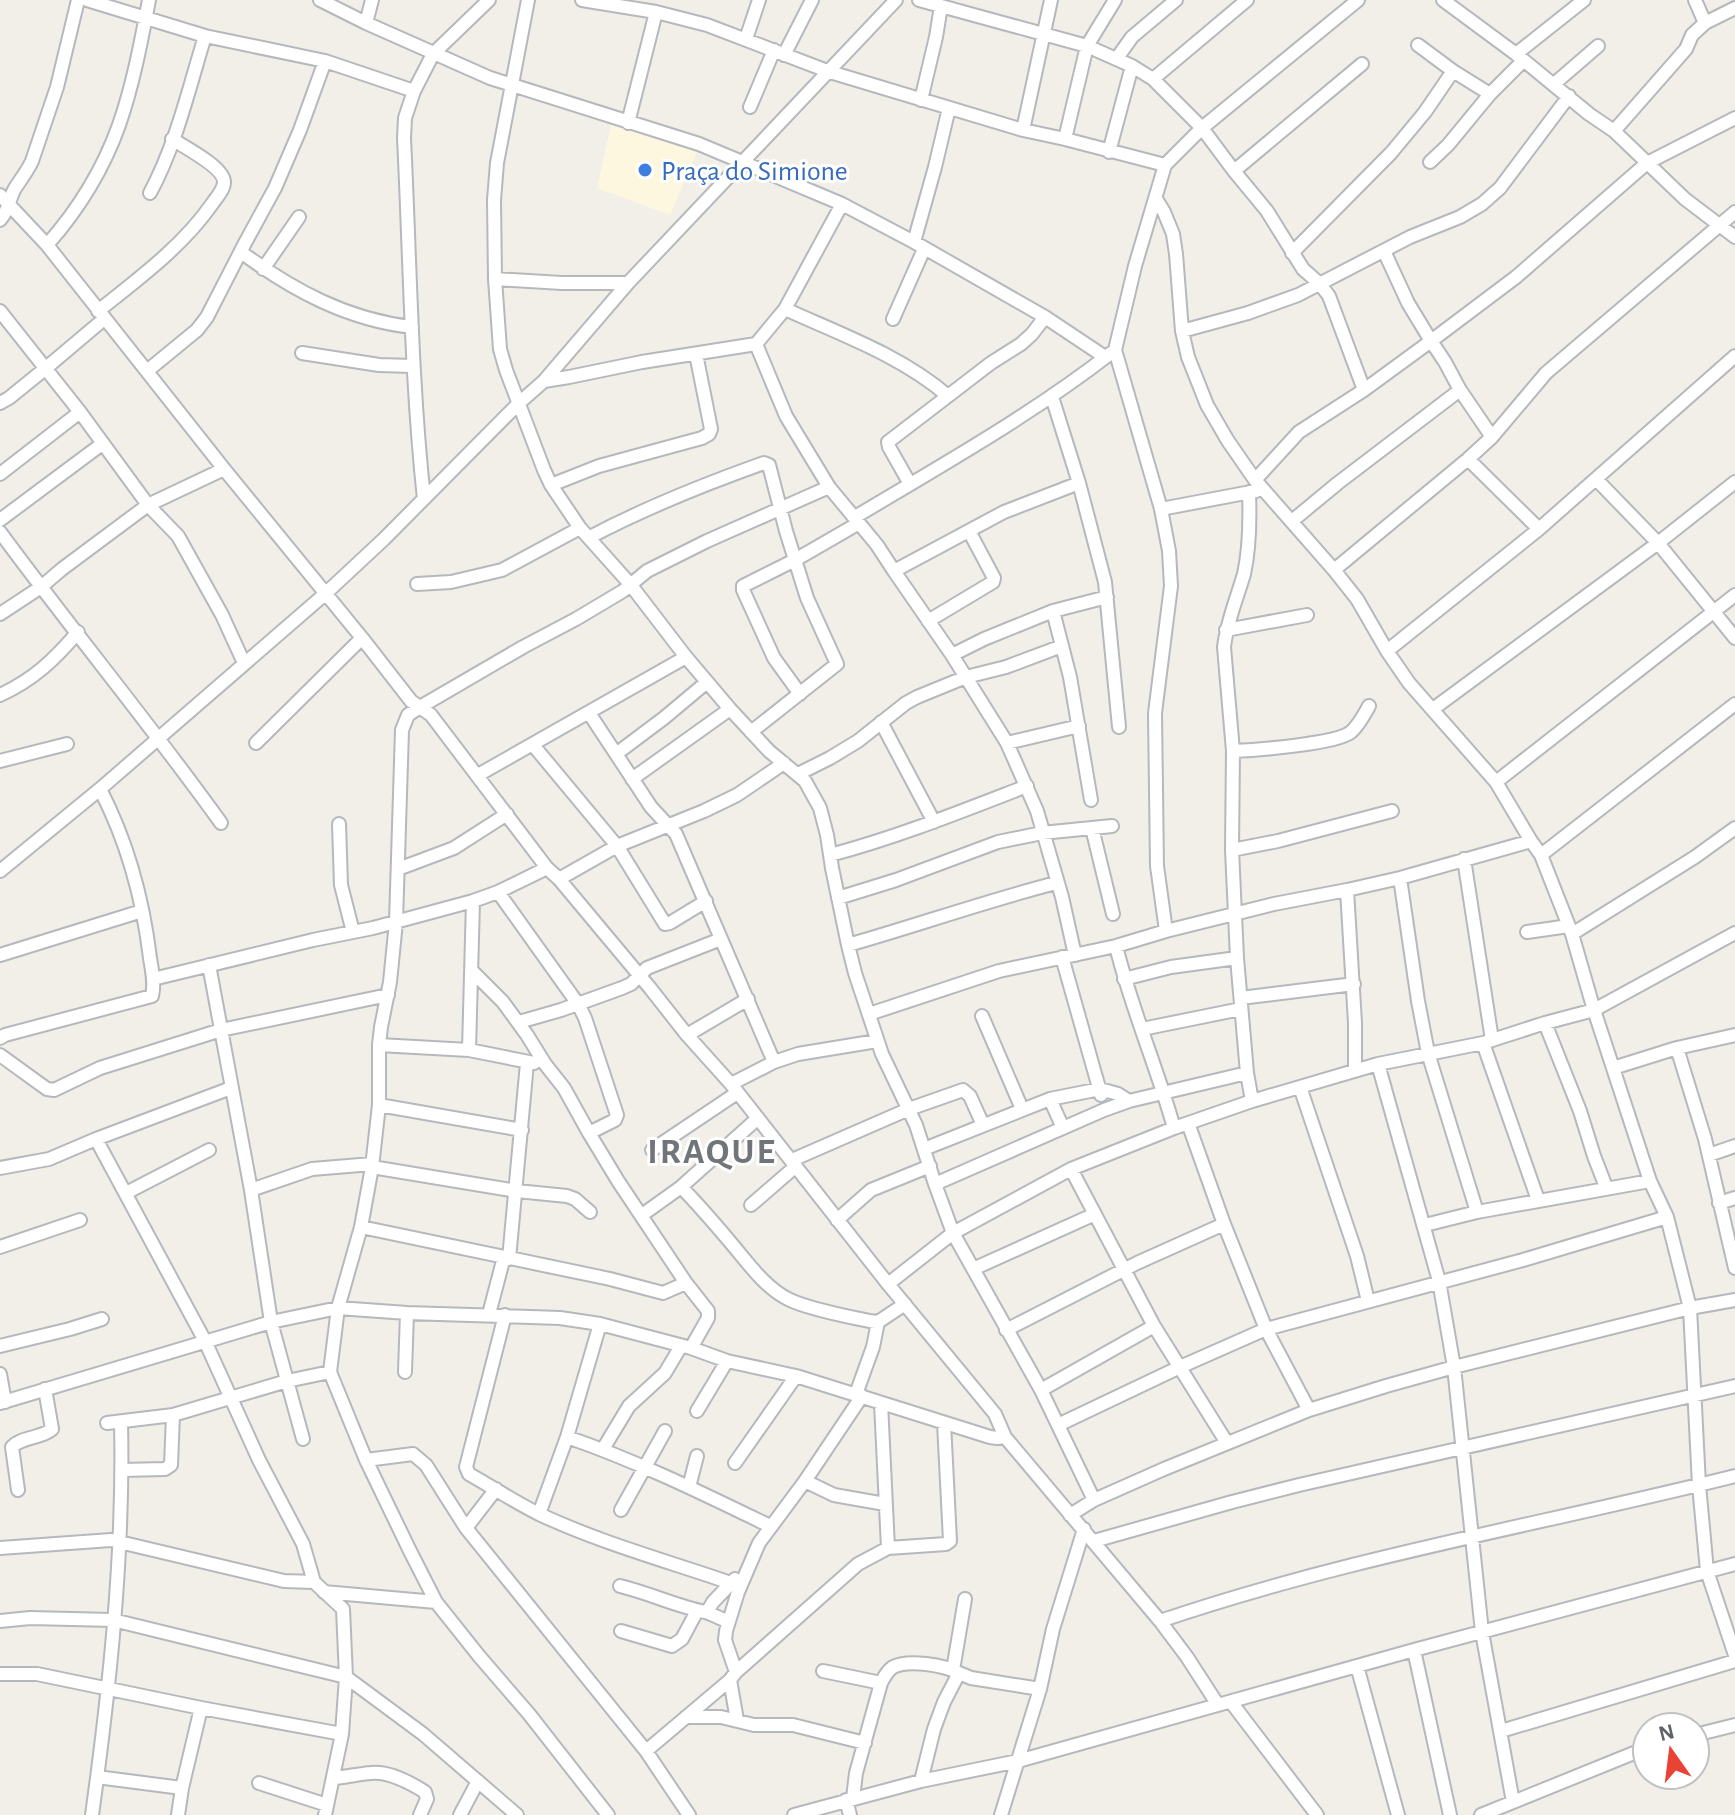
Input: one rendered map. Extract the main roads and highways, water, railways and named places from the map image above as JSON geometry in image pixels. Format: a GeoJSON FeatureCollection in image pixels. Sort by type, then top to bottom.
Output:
{"type":"FeatureCollection","features":[{"type":"Feature","properties":{"kind":"place","name":"Praça do Simione"},"geometry":{"type":"Point","coordinates":[645,170]}},
{"type":"Feature","properties":{"kind":"district","name":"IRAQUE"},"geometry":{"type":"Point","coordinates":[712,1150]}}]}
